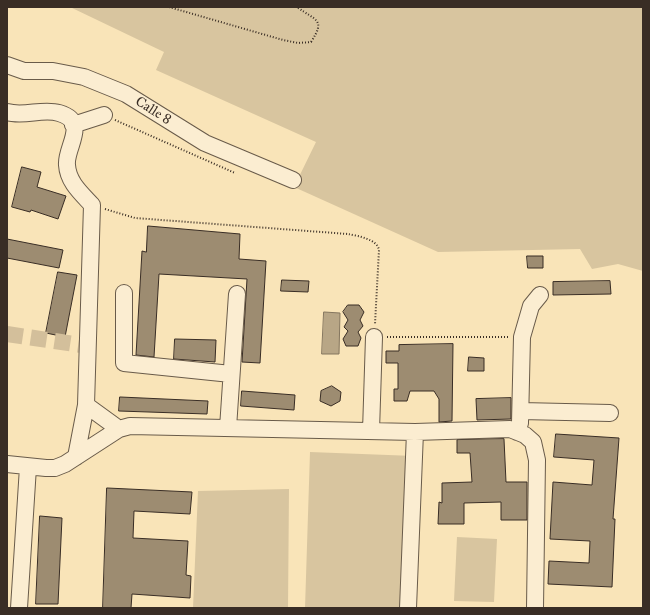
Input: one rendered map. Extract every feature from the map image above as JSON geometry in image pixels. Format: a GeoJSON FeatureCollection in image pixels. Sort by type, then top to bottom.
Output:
{"type":"FeatureCollection","features":[{"type":"Feature","properties":{"kind":"street","name":"Calle 8"},"geometry":{"type":"LineString","coordinates":[[7,65],[24,71],[53,71],[68,73],[105,86],[143,104],[205,143],[293,180]]}},
{"type":"Feature","properties":{"kind":"street"},"geometry":{"type":"LineString","coordinates":[[7,112],[20,114],[54,112],[66,116],[73,125],[75,134],[66,157],[67,169],[76,188],[92,205],[86,405],[76,457]]}},
{"type":"Feature","properties":{"kind":"street"},"geometry":{"type":"LineString","coordinates":[[73,125],[104,115]]}},
{"type":"Feature","properties":{"kind":"street"},"geometry":{"type":"LineString","coordinates":[[124,293],[124,362],[231,374]]}},
{"type":"Feature","properties":{"kind":"street"},"geometry":{"type":"LineString","coordinates":[[228,428],[236,294]]}},
{"type":"Feature","properties":{"kind":"street"},"geometry":{"type":"LineString","coordinates":[[517,432],[520,423],[521,411],[522,337],[531,306],[540,295]]}},
{"type":"Feature","properties":{"kind":"street"},"geometry":{"type":"LineString","coordinates":[[371,431],[374,337]]}},
{"type":"Feature","properties":{"kind":"street"},"geometry":{"type":"LineString","coordinates":[[86,405],[119,429]]}},
{"type":"Feature","properties":{"kind":"street"},"geometry":{"type":"LineString","coordinates":[[521,411],[610,413]]}},
{"type":"Feature","properties":{"kind":"street"},"geometry":{"type":"LineString","coordinates":[[7,464],[28,467],[55,468],[76,457],[119,429],[130,426],[415,432],[510,429],[525,435],[533,442],[537,460],[534,608]]}},
{"type":"Feature","properties":{"kind":"street"},"geometry":{"type":"LineString","coordinates":[[408,608],[415,432]]}},
{"type":"Feature","properties":{"kind":"street"},"geometry":{"type":"LineString","coordinates":[[19,608],[28,467]]}},
{"type":"Feature","properties":{"kind":"path"},"geometry":{"type":"LineString","coordinates":[[170,7],[283,40],[298,43],[311,42],[319,29],[318,22],[297,7]]}},
{"type":"Feature","properties":{"kind":"path"},"geometry":{"type":"LineString","coordinates":[[104,115],[235,173]]}},
{"type":"Feature","properties":{"kind":"path"},"geometry":{"type":"LineString","coordinates":[[92,205],[135,218],[348,234],[369,240],[379,248],[374,337],[522,337]]}},
{"type":"Feature","properties":{"kind":"shaded area"},"geometry":{"type":"Polygon","coordinates":[[[70,7],[643,7],[643,271],[618,264],[592,269],[580,249],[438,252],[294,187],[316,142],[156,70],[164,52],[70,7]]]}},
{"type":"Feature","properties":{"kind":"shaded area"},"geometry":{"type":"Polygon","coordinates":[[[324,312],[340,313],[339,354],[322,354],[324,312]]]}},
{"type":"Feature","properties":{"kind":"shaded area"},"geometry":{"type":"Polygon","coordinates":[[[310,452],[414,456],[409,608],[305,608],[310,452]]]}},
{"type":"Feature","properties":{"kind":"shaded area"},"geometry":{"type":"Polygon","coordinates":[[[289,489],[288,608],[193,608],[198,491],[289,489]]]}},
{"type":"Feature","properties":{"kind":"shaded area"},"geometry":{"type":"Polygon","coordinates":[[[457,537],[497,539],[494,602],[454,601],[457,537]]]}},
{"type":"Feature","properties":{"kind":"building"},"geometry":{"type":"Polygon","coordinates":[[[22,167],[41,172],[37,187],[66,196],[58,219],[31,210],[30,212],[12,207],[22,167]]]}},
{"type":"Feature","properties":{"kind":"building"},"geometry":{"type":"Polygon","coordinates":[[[148,226],[240,234],[239,259],[266,261],[260,363],[242,362],[247,279],[159,274],[154,357],[136,355],[142,251],[146,252],[148,226]]]}},
{"type":"Feature","properties":{"kind":"building"},"geometry":{"type":"Polygon","coordinates":[[[7,239],[63,250],[59,268],[7,258],[7,239]]]}},
{"type":"Feature","properties":{"kind":"building"},"geometry":{"type":"Polygon","coordinates":[[[527,256],[543,256],[543,268],[528,268],[527,256]]]}},
{"type":"Feature","properties":{"kind":"building"},"geometry":{"type":"Polygon","coordinates":[[[58,272],[77,275],[65,337],[46,333],[58,272]]]}},
{"type":"Feature","properties":{"kind":"building"},"geometry":{"type":"Polygon","coordinates":[[[282,280],[309,281],[308,292],[281,291],[282,280]]]}},
{"type":"Feature","properties":{"kind":"building"},"geometry":{"type":"Polygon","coordinates":[[[610,281],[611,294],[553,295],[553,282],[610,281]]]}},
{"type":"Feature","properties":{"kind":"building"},"geometry":{"type":"Polygon","coordinates":[[[348,305],[359,305],[364,312],[360,320],[363,326],[358,332],[361,338],[358,346],[346,346],[343,339],[348,331],[344,327],[348,320],[343,312],[348,305]]]}},
{"type":"Feature","properties":{"kind":"building"},"geometry":{"type":"Polygon","coordinates":[[[175,339],[216,340],[215,362],[174,359],[175,339]]]}},
{"type":"Feature","properties":{"kind":"building"},"geometry":{"type":"Polygon","coordinates":[[[453,344],[452,421],[439,422],[439,399],[434,391],[410,391],[407,401],[394,401],[394,389],[398,389],[398,363],[386,363],[386,351],[399,351],[399,345],[453,344]]]}},
{"type":"Feature","properties":{"kind":"building"},"geometry":{"type":"Polygon","coordinates":[[[469,357],[484,358],[484,371],[468,371],[469,357]]]}},
{"type":"Feature","properties":{"kind":"building"},"geometry":{"type":"Polygon","coordinates":[[[332,386],[341,392],[340,401],[331,406],[320,401],[321,391],[332,386]]]}},
{"type":"Feature","properties":{"kind":"building"},"geometry":{"type":"Polygon","coordinates":[[[242,391],[295,395],[294,410],[241,406],[242,391]]]}},
{"type":"Feature","properties":{"kind":"building"},"geometry":{"type":"Polygon","coordinates":[[[120,397],[208,401],[207,414],[119,411],[120,397]]]}},
{"type":"Feature","properties":{"kind":"building"},"geometry":{"type":"Polygon","coordinates":[[[511,398],[511,419],[477,420],[476,399],[511,398]]]}},
{"type":"Feature","properties":{"kind":"building"},"geometry":{"type":"Polygon","coordinates":[[[556,434],[619,438],[613,519],[615,519],[612,587],[548,584],[549,561],[589,563],[590,541],[550,539],[553,482],[592,485],[594,460],[554,457],[556,434]]]}},
{"type":"Feature","properties":{"kind":"building"},"geometry":{"type":"Polygon","coordinates":[[[504,439],[506,482],[527,482],[527,520],[501,520],[501,502],[464,503],[464,524],[438,524],[439,502],[442,503],[442,483],[472,482],[470,453],[457,453],[457,440],[504,439]]]}},
{"type":"Feature","properties":{"kind":"building"},"geometry":{"type":"Polygon","coordinates":[[[107,488],[192,492],[190,514],[134,511],[133,538],[188,541],[186,575],[191,576],[190,598],[132,594],[131,608],[103,608],[107,488]]]}},
{"type":"Feature","properties":{"kind":"building"},"geometry":{"type":"Polygon","coordinates":[[[40,516],[62,518],[58,604],[36,604],[40,516]]]}},
{"type":"Feature","properties":{"kind":"tunnel"},"geometry":{"type":"LineString","coordinates":[[7,334],[88,346]]}}]}
